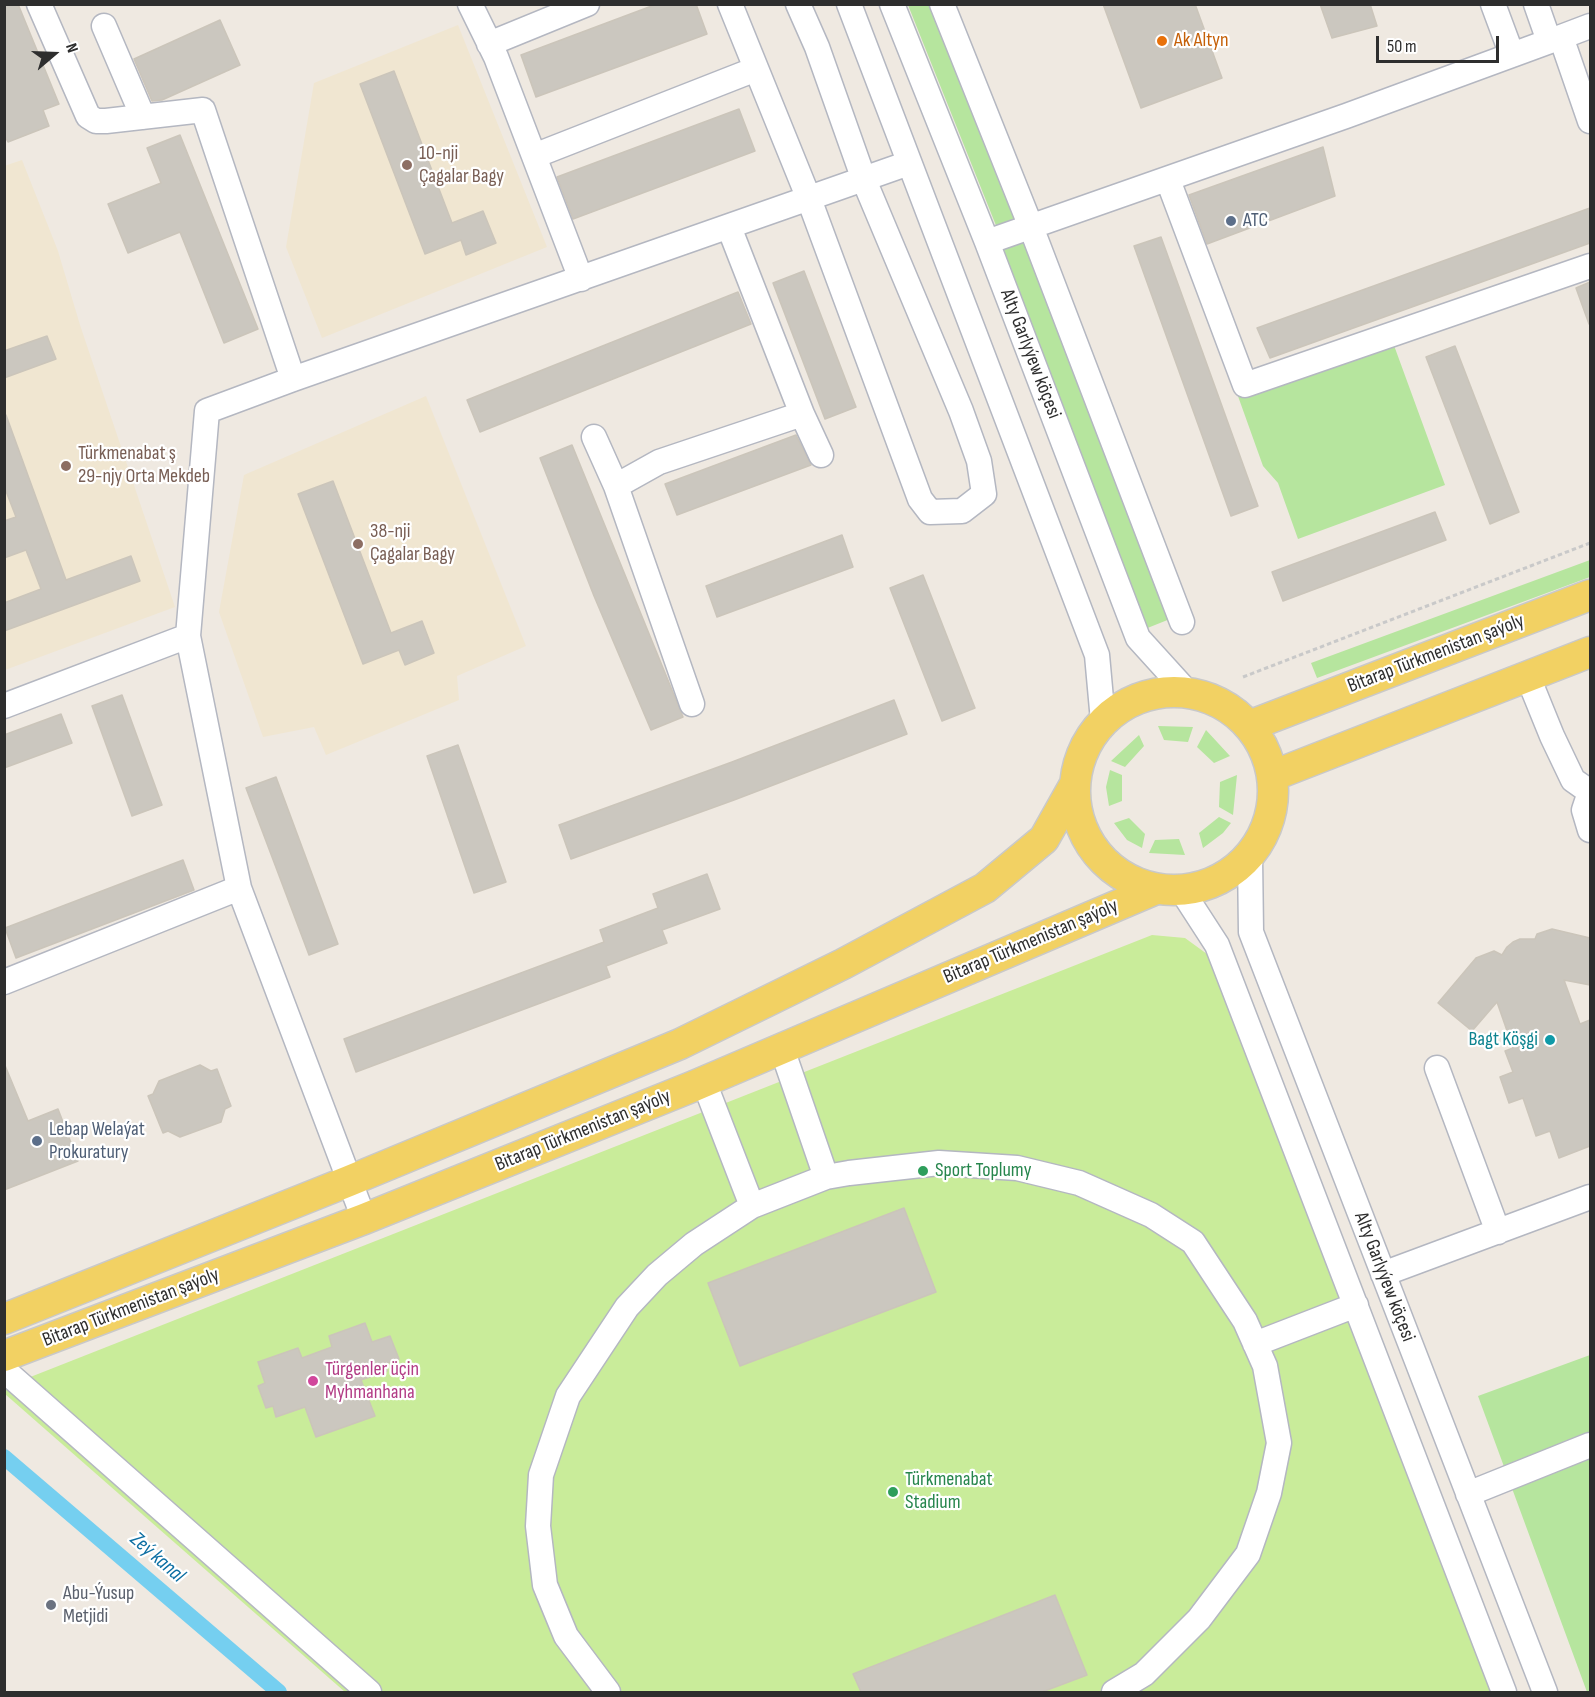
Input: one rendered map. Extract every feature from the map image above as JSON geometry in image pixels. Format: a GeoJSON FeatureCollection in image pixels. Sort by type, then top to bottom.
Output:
{"type":"FeatureCollection","features":[{"type":"Feature","properties":{"kind":"main road","name":"Bitarap Türkmenistan şaýoly"},"geometry":{"type":"LineString","coordinates":[[1249,726],[1590,595]]}},
{"type":"Feature","properties":{"kind":"main road"},"geometry":{"type":"LineString","coordinates":[[1272,776],[1590,652]]}},
{"type":"Feature","properties":{"kind":"main road"},"geometry":{"type":"LineString","coordinates":[[1187,692],[1210,697],[1230,708],[1255,732],[1270,763],[1274,798],[1267,829],[1250,857],[1231,874],[1207,886],[1169,890],[1128,880],[1105,863],[1088,840],[1077,813],[1075,784],[1079,761],[1089,740],[1103,721],[1127,703],[1156,693],[1187,692]]}},
{"type":"Feature","properties":{"kind":"main road","name":"Bitarap Türkmenistan şaýoly"},"geometry":{"type":"LineString","coordinates":[[4,1319],[350,1181],[680,1044],[843,964],[985,888],[1044,840],[1075,784]]}},
{"type":"Feature","properties":{"kind":"main road","name":"Bitarap Türkmenistan şaýoly"},"geometry":{"type":"LineString","coordinates":[[4,1356],[364,1218],[704,1082],[1169,890]]}},
{"type":"Feature","properties":{"kind":"street"},"geometry":{"type":"LineString","coordinates":[[39,4],[88,116],[96,121],[203,110],[293,379]]}},
{"type":"Feature","properties":{"kind":"street"},"geometry":{"type":"LineString","coordinates":[[470,4],[489,44],[581,279]]}},
{"type":"Feature","properties":{"kind":"street"},"geometry":{"type":"LineString","coordinates":[[489,44],[587,4]]}},
{"type":"Feature","properties":{"kind":"street"},"geometry":{"type":"LineString","coordinates":[[730,4],[809,199],[920,500],[930,512],[962,511],[984,494],[979,461],[961,411],[864,180],[817,47],[798,4]]}},
{"type":"Feature","properties":{"kind":"street"},"geometry":{"type":"LineString","coordinates":[[849,4],[1097,655],[1103,721]]}},
{"type":"Feature","properties":{"kind":"street","name":"Alty Garlyýew köçesi"},"geometry":{"type":"LineString","coordinates":[[892,4],[987,242],[1138,638],[1187,692]]}},
{"type":"Feature","properties":{"kind":"street"},"geometry":{"type":"LineString","coordinates":[[942,4],[1031,227],[1182,622]]}},
{"type":"Feature","properties":{"kind":"street"},"geometry":{"type":"LineString","coordinates":[[1493,4],[1512,55]]}},
{"type":"Feature","properties":{"kind":"street"},"geometry":{"type":"LineString","coordinates":[[1536,4],[1555,39],[1590,121]]}},
{"type":"Feature","properties":{"kind":"street"},"geometry":{"type":"LineString","coordinates":[[104,26],[143,117]]}},
{"type":"Feature","properties":{"kind":"street"},"geometry":{"type":"LineString","coordinates":[[987,242],[1168,180],[1590,26]]}},
{"type":"Feature","properties":{"kind":"street"},"geometry":{"type":"LineString","coordinates":[[534,156],[756,69]]}},
{"type":"Feature","properties":{"kind":"street"},"geometry":{"type":"LineString","coordinates":[[364,1218],[239,888],[188,636],[207,411],[909,163]]}},
{"type":"Feature","properties":{"kind":"street"},"geometry":{"type":"LineString","coordinates":[[1168,180],[1245,385],[1590,266]]}},
{"type":"Feature","properties":{"kind":"street"},"geometry":{"type":"LineString","coordinates":[[729,227],[802,414],[821,455]]}},
{"type":"Feature","properties":{"kind":"street"},"geometry":{"type":"LineString","coordinates":[[616,486],[659,462],[802,414]]}},
{"type":"Feature","properties":{"kind":"street"},"geometry":{"type":"LineString","coordinates":[[594,437],[616,486],[692,704]]}},
{"type":"Feature","properties":{"kind":"street"},"geometry":{"type":"LineString","coordinates":[[4,706],[188,636]]}},
{"type":"Feature","properties":{"kind":"street"},"geometry":{"type":"LineString","coordinates":[[1528,677],[1573,780],[1590,792],[1584,810],[1590,830]]}},
{"type":"Feature","properties":{"kind":"street","name":"Alty Garlyýew köçesi"},"geometry":{"type":"LineString","coordinates":[[1250,857],[1251,932],[1545,1692]]}},
{"type":"Feature","properties":{"kind":"street"},"geometry":{"type":"LineString","coordinates":[[4,982],[239,888]]}},
{"type":"Feature","properties":{"kind":"street","name":"Alty Garlyýew köçesi"},"geometry":{"type":"LineString","coordinates":[[1169,890],[1217,945],[1504,1692]]}},
{"type":"Feature","properties":{"kind":"street"},"geometry":{"type":"LineString","coordinates":[[782,1048],[826,1177]]}},
{"type":"Feature","properties":{"kind":"street"},"geometry":{"type":"LineString","coordinates":[[1437,1068],[1498,1232]]}},
{"type":"Feature","properties":{"kind":"street"},"geometry":{"type":"LineString","coordinates":[[704,1082],[752,1206]]}},
{"type":"Feature","properties":{"kind":"street"},"geometry":{"type":"LineString","coordinates":[[608,1692],[566,1636],[545,1585],[538,1526],[541,1475],[568,1396],[627,1307],[657,1275],[694,1244],[752,1206],[826,1177],[939,1163],[1017,1168],[1079,1183],[1150,1215],[1193,1242],[1245,1321],[1264,1366],[1279,1443],[1269,1492],[1248,1554],[1199,1619],[1144,1674],[1114,1692]]}},
{"type":"Feature","properties":{"kind":"street"},"geometry":{"type":"LineString","coordinates":[[1383,1274],[1590,1197]]}},
{"type":"Feature","properties":{"kind":"street"},"geometry":{"type":"LineString","coordinates":[[1255,1344],[1356,1305]]}},
{"type":"Feature","properties":{"kind":"street"},"geometry":{"type":"LineString","coordinates":[[4,1370],[369,1692]]}},
{"type":"Feature","properties":{"kind":"street"},"geometry":{"type":"LineString","coordinates":[[1468,1494],[1590,1445]]}},
{"type":"Feature","properties":{"kind":"path"},"geometry":{"type":"LineString","coordinates":[[1243,677],[1590,543]]}},
{"type":"Feature","properties":{"kind":"shaded area","name":"10-nji Çagalar Bagy"},"geometry":{"type":"Polygon","coordinates":[[[458,25],[547,247],[322,338],[286,247],[314,83],[458,25]]]}},
{"type":"Feature","properties":{"kind":"shaded area","name":"Türkmenabat ş 29-njy Orta Mekdeb"},"geometry":{"type":"Polygon","coordinates":[[[22,160],[58,251],[80,325],[175,607],[5,670],[4,166],[22,160]]]}},
{"type":"Feature","properties":{"kind":"shaded area","name":"38-nji Çagalar Bagy"},"geometry":{"type":"Polygon","coordinates":[[[426,396],[526,646],[457,676],[459,700],[326,755],[314,727],[263,737],[219,612],[244,475],[426,396]]]}},
{"type":"Feature","properties":{"kind":"green space"},"geometry":{"type":"Polygon","coordinates":[[[908,5],[930,5],[1015,220],[997,228],[908,5]]]}},
{"type":"Feature","properties":{"kind":"green space"},"geometry":{"type":"Polygon","coordinates":[[[1025,237],[1170,619],[1145,629],[1001,247],[1025,237]]]}},
{"type":"Feature","properties":{"kind":"green space"},"geometry":{"type":"Polygon","coordinates":[[[1388,329],[1445,485],[1298,539],[1278,483],[1263,466],[1234,385],[1388,329]]]}},
{"type":"Feature","properties":{"kind":"green space"},"geometry":{"type":"Polygon","coordinates":[[[1590,560],[1590,577],[1317,678],[1311,663],[1590,560]]]}},
{"type":"Feature","properties":{"kind":"green space"},"geometry":{"type":"Polygon","coordinates":[[[1158,726],[1193,727],[1188,742],[1164,740],[1158,726]]]}},
{"type":"Feature","properties":{"kind":"green space"},"geometry":{"type":"Polygon","coordinates":[[[1206,730],[1230,756],[1214,763],[1197,747],[1206,730]]]}},
{"type":"Feature","properties":{"kind":"green space"},"geometry":{"type":"Polygon","coordinates":[[[1139,735],[1144,746],[1125,767],[1111,761],[1139,735]]]}},
{"type":"Feature","properties":{"kind":"green space"},"geometry":{"type":"Polygon","coordinates":[[[1110,770],[1122,775],[1122,801],[1109,806],[1106,787],[1110,770]]]}},
{"type":"Feature","properties":{"kind":"green space"},"geometry":{"type":"Polygon","coordinates":[[[1237,775],[1233,815],[1219,807],[1220,782],[1237,775]]]}},
{"type":"Feature","properties":{"kind":"green space"},"geometry":{"type":"Polygon","coordinates":[[[1219,817],[1231,823],[1223,833],[1203,848],[1199,833],[1219,817]]]}},
{"type":"Feature","properties":{"kind":"green space"},"geometry":{"type":"Polygon","coordinates":[[[1129,818],[1145,834],[1142,848],[1127,840],[1114,823],[1129,818]]]}},
{"type":"Feature","properties":{"kind":"green space"},"geometry":{"type":"Polygon","coordinates":[[[1179,839],[1185,855],[1149,853],[1155,840],[1179,839]]]}},
{"type":"Feature","properties":{"kind":"green space","name":"Sport Toplumy"},"geometry":{"type":"Polygon","coordinates":[[[1152,935],[1185,938],[1207,954],[1494,1692],[345,1692],[5,1394],[5,1387],[1152,935]]]}},
{"type":"Feature","properties":{"kind":"green space"},"geometry":{"type":"Polygon","coordinates":[[[1590,1355],[1590,1692],[1587,1692],[1478,1396],[1590,1355]]]}},
{"type":"Feature","properties":{"kind":"building"},"geometry":{"type":"Polygon","coordinates":[[[4,4],[18,4],[59,104],[43,110],[49,126],[8,142],[4,135],[4,4]]]}},
{"type":"Feature","properties":{"kind":"building"},"geometry":{"type":"Polygon","coordinates":[[[657,4],[696,4],[707,34],[536,97],[521,55],[657,4]]]}},
{"type":"Feature","properties":{"kind":"building","name":"Ak Altyn"},"geometry":{"type":"Polygon","coordinates":[[[1103,4],[1195,4],[1222,78],[1141,108],[1103,4]]]}},
{"type":"Feature","properties":{"kind":"building"},"geometry":{"type":"Polygon","coordinates":[[[1320,4],[1370,4],[1377,26],[1332,38],[1320,4]]]}},
{"type":"Feature","properties":{"kind":"building"},"geometry":{"type":"Polygon","coordinates":[[[220,20],[240,65],[162,100],[152,101],[134,59],[220,20]]]}},
{"type":"Feature","properties":{"kind":"building"},"geometry":{"type":"Polygon","coordinates":[[[394,71],[452,223],[483,211],[496,243],[466,255],[461,240],[425,254],[360,84],[394,71]]]}},
{"type":"Feature","properties":{"kind":"building"},"geometry":{"type":"Polygon","coordinates":[[[739,109],[755,151],[573,219],[557,177],[739,109]]]}},
{"type":"Feature","properties":{"kind":"building"},"geometry":{"type":"Polygon","coordinates":[[[180,135],[258,329],[224,343],[180,232],[128,253],[108,204],[161,183],[147,148],[180,135]]]}},
{"type":"Feature","properties":{"kind":"building","name":"АТС"},"geometry":{"type":"Polygon","coordinates":[[[1323,147],[1335,196],[1207,244],[1189,195],[1323,147]]]}},
{"type":"Feature","properties":{"kind":"building"},"geometry":{"type":"Polygon","coordinates":[[[1590,208],[1590,243],[1270,358],[1257,328],[1590,208]]]}},
{"type":"Feature","properties":{"kind":"building"},"geometry":{"type":"Polygon","coordinates":[[[1161,237],[1258,506],[1231,516],[1134,246],[1161,237]]]}},
{"type":"Feature","properties":{"kind":"building"},"geometry":{"type":"Polygon","coordinates":[[[804,271],[856,407],[825,419],[773,283],[804,271]]]}},
{"type":"Feature","properties":{"kind":"building"},"geometry":{"type":"Polygon","coordinates":[[[1590,282],[1590,323],[1589,324],[1576,288],[1590,282]]]}},
{"type":"Feature","properties":{"kind":"building"},"geometry":{"type":"Polygon","coordinates":[[[738,292],[751,324],[480,432],[467,400],[738,292]]]}},
{"type":"Feature","properties":{"kind":"building"},"geometry":{"type":"Polygon","coordinates":[[[47,336],[56,359],[4,378],[4,351],[47,336]]]}},
{"type":"Feature","properties":{"kind":"building"},"geometry":{"type":"Polygon","coordinates":[[[1455,346],[1519,512],[1490,524],[1426,357],[1455,346]]]}},
{"type":"Feature","properties":{"kind":"building"},"geometry":{"type":"Polygon","coordinates":[[[6,415],[66,580],[131,556],[140,581],[4,631],[4,603],[41,589],[26,550],[4,558],[4,521],[16,517],[4,486],[4,416],[6,415]]]}},
{"type":"Feature","properties":{"kind":"building"},"geometry":{"type":"Polygon","coordinates":[[[796,435],[811,465],[677,515],[665,484],[796,435]]]}},
{"type":"Feature","properties":{"kind":"building"},"geometry":{"type":"Polygon","coordinates":[[[572,445],[683,717],[651,730],[594,596],[540,458],[572,445]]]}},
{"type":"Feature","properties":{"kind":"building"},"geometry":{"type":"Polygon","coordinates":[[[333,481],[391,633],[422,621],[434,653],[405,665],[399,650],[363,664],[298,494],[333,481]]]}},
{"type":"Feature","properties":{"kind":"building"},"geometry":{"type":"Polygon","coordinates":[[[1435,512],[1446,540],[1283,601],[1272,572],[1435,512]]]}},
{"type":"Feature","properties":{"kind":"building"},"geometry":{"type":"Polygon","coordinates":[[[842,535],[853,567],[717,617],[706,586],[842,535]]]}},
{"type":"Feature","properties":{"kind":"building"},"geometry":{"type":"Polygon","coordinates":[[[923,575],[975,708],[942,721],[890,588],[923,575]]]}},
{"type":"Feature","properties":{"kind":"building"},"geometry":{"type":"Polygon","coordinates":[[[122,695],[162,805],[132,816],[92,706],[122,695]]]}},
{"type":"Feature","properties":{"kind":"building"},"geometry":{"type":"Polygon","coordinates":[[[894,700],[907,734],[571,859],[559,825],[894,700]]]}},
{"type":"Feature","properties":{"kind":"building"},"geometry":{"type":"Polygon","coordinates":[[[61,714],[72,743],[4,768],[4,735],[61,714]]]}},
{"type":"Feature","properties":{"kind":"building"},"geometry":{"type":"Polygon","coordinates":[[[458,745],[506,882],[474,893],[427,756],[458,745]]]}},
{"type":"Feature","properties":{"kind":"building"},"geometry":{"type":"Polygon","coordinates":[[[276,777],[338,944],[309,955],[246,788],[276,777]]]}},
{"type":"Feature","properties":{"kind":"building"},"geometry":{"type":"Polygon","coordinates":[[[183,860],[194,890],[16,958],[5,928],[183,860]]]}},
{"type":"Feature","properties":{"kind":"building"},"geometry":{"type":"Polygon","coordinates":[[[707,874],[720,909],[662,930],[667,943],[606,966],[610,977],[356,1072],[344,1039],[604,942],[600,930],[658,908],[653,894],[707,874]]]}},
{"type":"Feature","properties":{"kind":"building","name":"Bagt Köşgi"},"geometry":{"type":"Polygon","coordinates":[[[1552,929],[1590,938],[1590,985],[1564,980],[1580,1024],[1590,1020],[1590,1146],[1559,1158],[1550,1131],[1536,1136],[1523,1098],[1509,1103],[1500,1077],[1513,1072],[1505,1051],[1513,1048],[1497,1002],[1472,1031],[1438,1003],[1476,958],[1494,951],[1502,955],[1513,942],[1520,939],[1535,939],[1537,934],[1552,929]]]}},
{"type":"Feature","properties":{"kind":"building","name":"Lebap Welaýat Prokuratury"},"geometry":{"type":"Polygon","coordinates":[[[4,1063],[28,1121],[58,1109],[78,1161],[4,1190],[4,1063]]]}},
{"type":"Feature","properties":{"kind":"building"},"geometry":{"type":"Polygon","coordinates":[[[200,1065],[211,1071],[217,1069],[231,1106],[225,1109],[221,1122],[180,1137],[168,1131],[163,1133],[148,1096],[153,1094],[159,1081],[200,1065]]]}},
{"type":"Feature","properties":{"kind":"building"},"geometry":{"type":"Polygon","coordinates":[[[904,1208],[936,1292],[740,1366],[708,1283],[904,1208]]]}},
{"type":"Feature","properties":{"kind":"building","name":"Türgenler üçin Myhmanhana"},"geometry":{"type":"Polygon","coordinates":[[[365,1323],[372,1342],[390,1336],[399,1359],[385,1364],[387,1371],[361,1380],[375,1416],[316,1437],[305,1407],[276,1417],[273,1406],[266,1408],[258,1386],[265,1383],[258,1362],[298,1348],[302,1358],[332,1347],[329,1336],[365,1323]]]}},
{"type":"Feature","properties":{"kind":"building"},"geometry":{"type":"Polygon","coordinates":[[[1055,1595],[1087,1675],[1042,1692],[861,1692],[853,1674],[1055,1595]]]}},
{"type":"Feature","properties":{"kind":"waterway","name":"Zeý kanal"},"geometry":{"type":"LineString","coordinates":[[4,1457],[279,1692]]}},
{"type":"Feature","properties":{"kind":"place","name":"Ak Altyn"},"geometry":{"type":"Point","coordinates":[1162,41]}},
{"type":"Feature","properties":{"kind":"place","name":"10-nji Çagalar Bagy"},"geometry":{"type":"Point","coordinates":[407,165]}},
{"type":"Feature","properties":{"kind":"place","name":"АТС"},"geometry":{"type":"Point","coordinates":[1231,221]}},
{"type":"Feature","properties":{"kind":"place","name":"Türkmenabat ş 29-njy Orta Mekdeb"},"geometry":{"type":"Point","coordinates":[66,466]}},
{"type":"Feature","properties":{"kind":"place","name":"38-nji Çagalar Bagy"},"geometry":{"type":"Point","coordinates":[358,544]}},
{"type":"Feature","properties":{"kind":"place","name":"Bagt Köşgi"},"geometry":{"type":"Point","coordinates":[1550,1040]}},
{"type":"Feature","properties":{"kind":"place","name":"Lebap Welaýat Prokuratury"},"geometry":{"type":"Point","coordinates":[37,1141]}},
{"type":"Feature","properties":{"kind":"place","name":"Sport Toplumy"},"geometry":{"type":"Point","coordinates":[923,1171]}},
{"type":"Feature","properties":{"kind":"place","name":"Türgenler üçin Myhmanhana"},"geometry":{"type":"Point","coordinates":[313,1381]}},
{"type":"Feature","properties":{"kind":"place","name":"Türkmenabat Stadium"},"geometry":{"type":"Point","coordinates":[893,1492]}},
{"type":"Feature","properties":{"kind":"place","name":"Abu-Ýusup Metjidi"},"geometry":{"type":"Point","coordinates":[51,1605]}}]}
